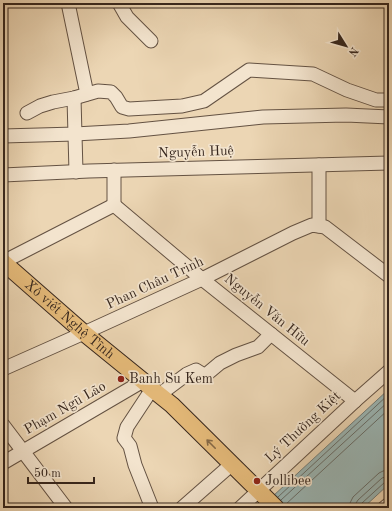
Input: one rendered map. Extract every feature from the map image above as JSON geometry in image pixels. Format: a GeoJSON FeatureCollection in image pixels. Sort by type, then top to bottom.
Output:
{"type":"FeatureCollection","features":[{"type":"Feature","properties":{"kind":"main road","name":"Xô viết Nghệ Tĩnh"},"geometry":{"type":"LineString","coordinates":[[3,262],[84,333],[172,405],[266,499]]}},
{"type":"Feature","properties":{"kind":"street"},"geometry":{"type":"LineString","coordinates":[[68,3],[80,96],[75,134],[76,172]]}},
{"type":"Feature","properties":{"kind":"street"},"geometry":{"type":"LineString","coordinates":[[119,3],[127,17],[151,41]]}},
{"type":"Feature","properties":{"kind":"street"},"geometry":{"type":"LineString","coordinates":[[27,113],[46,104],[98,91],[111,92],[122,107],[129,110],[182,106],[204,101],[249,70],[313,74],[347,90],[376,100],[389,100]]}},
{"type":"Feature","properties":{"kind":"street"},"geometry":{"type":"LineString","coordinates":[[3,136],[129,131],[263,117],[346,115],[389,117]]}},
{"type":"Feature","properties":{"kind":"street","name":"Nguyễn Huệ"},"geometry":{"type":"LineString","coordinates":[[3,175],[114,170],[389,163]]}},
{"type":"Feature","properties":{"kind":"street"},"geometry":{"type":"LineString","coordinates":[[319,165],[319,226],[325,227],[389,276]]}},
{"type":"Feature","properties":{"kind":"street"},"geometry":{"type":"LineString","coordinates":[[3,262],[114,206],[114,170]]}},
{"type":"Feature","properties":{"kind":"street","name":"Nguyễn Văn Hữu"},"geometry":{"type":"LineString","coordinates":[[114,206],[202,279],[355,401]]}},
{"type":"Feature","properties":{"kind":"street","name":"Phan Châu Trinh"},"geometry":{"type":"LineString","coordinates":[[3,369],[202,279],[293,233],[312,225],[319,226]]}},
{"type":"Feature","properties":{"kind":"street"},"geometry":{"type":"LineString","coordinates":[[152,508],[135,465],[130,446],[124,438],[127,428],[151,389],[196,370],[204,375],[220,363],[258,347],[271,334]]}},
{"type":"Feature","properties":{"kind":"street","name":"Lý Thường Kiệt"},"geometry":{"type":"LineString","coordinates":[[240,508],[266,499],[355,401],[389,371]]}},
{"type":"Feature","properties":{"kind":"street","name":"Phạm Ngũ Lão"},"geometry":{"type":"LineString","coordinates":[[3,463],[22,451],[151,389]]}},
{"type":"Feature","properties":{"kind":"street"},"geometry":{"type":"LineString","coordinates":[[3,425],[66,508]]}},
{"type":"Feature","properties":{"kind":"street"},"geometry":{"type":"LineString","coordinates":[[182,508],[232,464]]}},
{"type":"Feature","properties":{"kind":"street"},"geometry":{"type":"LineString","coordinates":[[384,508],[389,504]]}},
{"type":"Feature","properties":{"kind":"water"},"geometry":{"type":"Polygon","coordinates":[[[389,389],[389,484],[363,508],[260,508],[389,389]]]}},
{"type":"Feature","properties":{"kind":"place","name":"Banh Su Kem"},"geometry":{"type":"Point","coordinates":[121,379]}},
{"type":"Feature","properties":{"kind":"place","name":"Jollibee"},"geometry":{"type":"Point","coordinates":[257,481]}}]}
